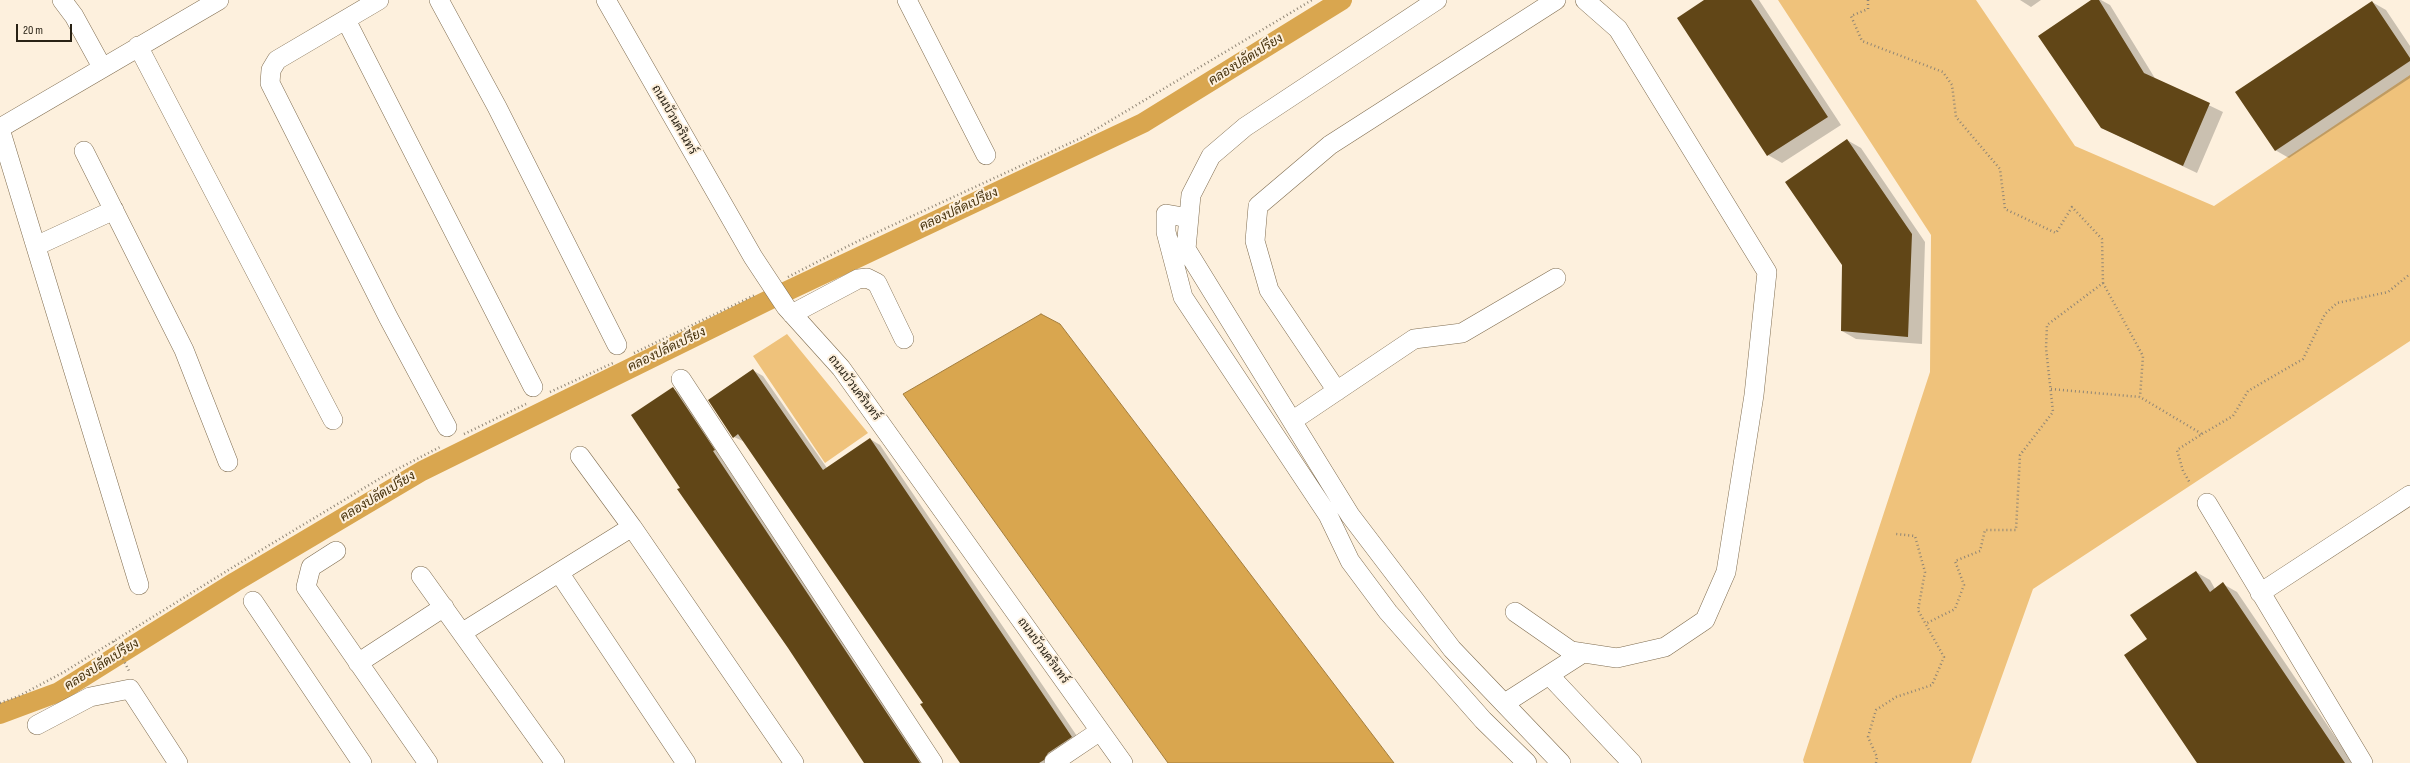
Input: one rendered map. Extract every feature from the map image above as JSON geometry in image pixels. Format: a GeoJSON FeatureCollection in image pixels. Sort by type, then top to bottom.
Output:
{"type":"FeatureCollection","features":[{"type":"Feature","properties":{"kind":"street"},"geometry":{"type":"LineString","coordinates":[[62,0],[74,16],[102,67]]}},
{"type":"Feature","properties":{"kind":"street"},"geometry":{"type":"LineString","coordinates":[[139,585],[0,129],[102,67],[219,0]]}},
{"type":"Feature","properties":{"kind":"street"},"geometry":{"type":"LineString","coordinates":[[379,0],[277,60],[271,70],[270,83],[449,437]]}},
{"type":"Feature","properties":{"kind":"street"},"geometry":{"type":"LineString","coordinates":[[439,0],[497,107],[621,354]]}},
{"type":"Feature","properties":{"kind":"street","name":"ถนนบัวนครินทร์"},"geometry":{"type":"LineString","coordinates":[[606,0],[752,257],[789,311],[841,368],[866,401],[1123,763]]}},
{"type":"Feature","properties":{"kind":"street"},"geometry":{"type":"LineString","coordinates":[[907,0],[986,155]]}},
{"type":"Feature","properties":{"kind":"street"},"geometry":{"type":"LineString","coordinates":[[1436,0],[1245,127],[1211,156],[1191,195],[1186,249],[1354,522],[1452,649],[1561,763]]}},
{"type":"Feature","properties":{"kind":"street"},"geometry":{"type":"LineString","coordinates":[[1336,391],[1269,290],[1255,241],[1258,206],[1330,145],[1556,0]]}},
{"type":"Feature","properties":{"kind":"street"},"geometry":{"type":"LineString","coordinates":[[1514,612],[1571,651],[1617,658],[1666,647],[1705,620],[1726,572],[1754,395],[1767,272],[1618,29],[1585,0]]}},
{"type":"Feature","properties":{"kind":"street"},"geometry":{"type":"LineString","coordinates":[[346,20],[537,395]]}},
{"type":"Feature","properties":{"kind":"street"},"geometry":{"type":"LineString","coordinates":[[138,46],[334,420]]}},
{"type":"Feature","properties":{"kind":"street"},"geometry":{"type":"LineString","coordinates":[[84,151],[184,350],[228,462]]}},
{"type":"Feature","properties":{"kind":"street"},"geometry":{"type":"LineString","coordinates":[[36,246],[114,210]]}},
{"type":"Feature","properties":{"kind":"street"},"geometry":{"type":"LineString","coordinates":[[1189,218],[1166,214],[1166,232],[1183,297],[1328,515],[1350,561],[1388,612],[1483,720],[1527,763]]}},
{"type":"Feature","properties":{"kind":"street"},"geometry":{"type":"LineString","coordinates":[[789,311],[858,279],[867,278],[877,283],[904,339]]}},
{"type":"Feature","properties":{"kind":"street"},"geometry":{"type":"LineString","coordinates":[[1292,421],[1414,339],[1462,333],[1556,278]]}},
{"type":"Feature","properties":{"kind":"street"},"geometry":{"type":"LineString","coordinates":[[681,378],[933,763]]}},
{"type":"Feature","properties":{"kind":"street"},"geometry":{"type":"LineString","coordinates":[[580,456],[632,527],[794,763]]}},
{"type":"Feature","properties":{"kind":"street"},"geometry":{"type":"LineString","coordinates":[[2260,593],[2410,495]]}},
{"type":"Feature","properties":{"kind":"street"},"geometry":{"type":"LineString","coordinates":[[2207,503],[2363,763]]}},
{"type":"Feature","properties":{"kind":"street"},"geometry":{"type":"LineString","coordinates":[[463,632],[560,574],[632,527]]}},
{"type":"Feature","properties":{"kind":"street"},"geometry":{"type":"LineString","coordinates":[[336,552],[311,567],[306,587],[428,763]]}},
{"type":"Feature","properties":{"kind":"street"},"geometry":{"type":"LineString","coordinates":[[560,574],[686,763]]}},
{"type":"Feature","properties":{"kind":"street"},"geometry":{"type":"LineString","coordinates":[[421,576],[463,632],[555,763]]}},
{"type":"Feature","properties":{"kind":"street"},"geometry":{"type":"LineString","coordinates":[[254,600],[359,762]]}},
{"type":"Feature","properties":{"kind":"street"},"geometry":{"type":"LineString","coordinates":[[358,663],[444,607]]}},
{"type":"Feature","properties":{"kind":"street"},"geometry":{"type":"LineString","coordinates":[[1505,703],[1583,653]]}},
{"type":"Feature","properties":{"kind":"street"},"geometry":{"type":"LineString","coordinates":[[1549,675],[1632,763]]}},
{"type":"Feature","properties":{"kind":"street"},"geometry":{"type":"LineString","coordinates":[[37,725],[90,697],[130,689],[178,763]]}},
{"type":"Feature","properties":{"kind":"street"},"geometry":{"type":"LineString","coordinates":[[1054,762],[1100,731]]}},
{"type":"Feature","properties":{"kind":"path"},"geometry":{"type":"LineString","coordinates":[[784,279],[854,243],[1083,137],[1312,0]]}},
{"type":"Feature","properties":{"kind":"path"},"geometry":{"type":"LineString","coordinates":[[1868,0],[1868,9],[1852,16],[1862,41],[1943,72],[1952,85],[1956,117],[2000,169],[2005,209],[2056,233],[2072,207],[2102,239],[2102,283],[2143,356],[2140,397]]}},
{"type":"Feature","properties":{"kind":"path"},"geometry":{"type":"LineString","coordinates":[[2190,483],[2183,471],[2178,450],[2233,416],[2248,391],[2303,359],[2325,314],[2338,303],[2388,292],[2409,273]]}},
{"type":"Feature","properties":{"kind":"path"},"geometry":{"type":"LineString","coordinates":[[1926,624],[1955,609],[1964,585],[1955,561],[1980,551],[1985,530],[2016,530],[2020,455],[2053,412],[2046,348],[2048,325],[2102,283]]}},
{"type":"Feature","properties":{"kind":"path"},"geometry":{"type":"LineString","coordinates":[[0,704],[19,696],[114,641],[236,565],[449,437],[621,354],[756,294]]}},
{"type":"Feature","properties":{"kind":"path"},"geometry":{"type":"LineString","coordinates":[[2051,389],[2140,397],[2202,434]]}},
{"type":"Feature","properties":{"kind":"path"},"geometry":{"type":"LineString","coordinates":[[1876,763],[1877,757],[1868,737],[1876,710],[1896,698],[1932,685],[1944,657],[1918,610],[1925,572],[1915,536],[1896,534]]}},
{"type":"Feature","properties":{"kind":"path"},"geometry":{"type":"LineString","coordinates":[[114,641],[126,662]]}},
{"type":"Feature","properties":{"kind":"shaded area"},"geometry":{"type":"Polygon","coordinates":[[[1778,0],[1976,0],[2075,146],[2214,206],[2410,75],[2410,341],[2033,589],[1971,763],[1804,763],[1803,760],[1930,372],[1931,235],[1778,0]]]}},
{"type":"Feature","properties":{"kind":"shaded area"},"geometry":{"type":"Polygon","coordinates":[[[1041,314],[1060,324],[1394,763],[1168,763],[903,394],[1041,314]]]}},
{"type":"Feature","properties":{"kind":"shaded area"},"geometry":{"type":"Polygon","coordinates":[[[787,334],[868,433],[825,463],[753,356],[787,334]]]}},
{"type":"Feature","properties":{"kind":"building"},"geometry":{"type":"Polygon","coordinates":[[[1704,0],[1751,0],[1828,117],[1767,156],[1677,18],[1704,0]]]}},
{"type":"Feature","properties":{"kind":"building"},"geometry":{"type":"Polygon","coordinates":[[[2091,0],[2099,0],[2144,73],[2210,103],[2183,166],[2101,128],[2038,36],[2091,0]]]}},
{"type":"Feature","properties":{"kind":"building"},"geometry":{"type":"Polygon","coordinates":[[[2372,1],[2410,58],[2410,61],[2275,151],[2235,92],[2372,1]]]}},
{"type":"Feature","properties":{"kind":"building"},"geometry":{"type":"Polygon","coordinates":[[[1847,139],[1912,234],[1908,337],[1841,331],[1842,265],[1785,182],[1847,139]]]}},
{"type":"Feature","properties":{"kind":"building"},"geometry":{"type":"Polygon","coordinates":[[[753,369],[823,470],[870,438],[1072,737],[1048,753],[1044,760],[1039,763],[960,763],[920,704],[923,703],[738,434],[733,438],[708,400],[753,369]]]}},
{"type":"Feature","properties":{"kind":"building"},"geometry":{"type":"Polygon","coordinates":[[[673,387],[715,450],[713,451],[920,763],[864,763],[788,648],[677,489],[680,488],[631,415],[673,387]]]}},
{"type":"Feature","properties":{"kind":"building"},"geometry":{"type":"Polygon","coordinates":[[[2196,571],[2210,592],[2223,582],[2345,763],[2197,763],[2124,655],[2147,639],[2130,615],[2196,571]]]}},
{"type":"Feature","properties":{"kind":"waterway","name":"คลองปลัดเปรียง"},"geometry":{"type":"LineString","coordinates":[[0,714],[59,692],[235,582],[422,471],[785,292],[1143,123],[1342,0]]}}]}
